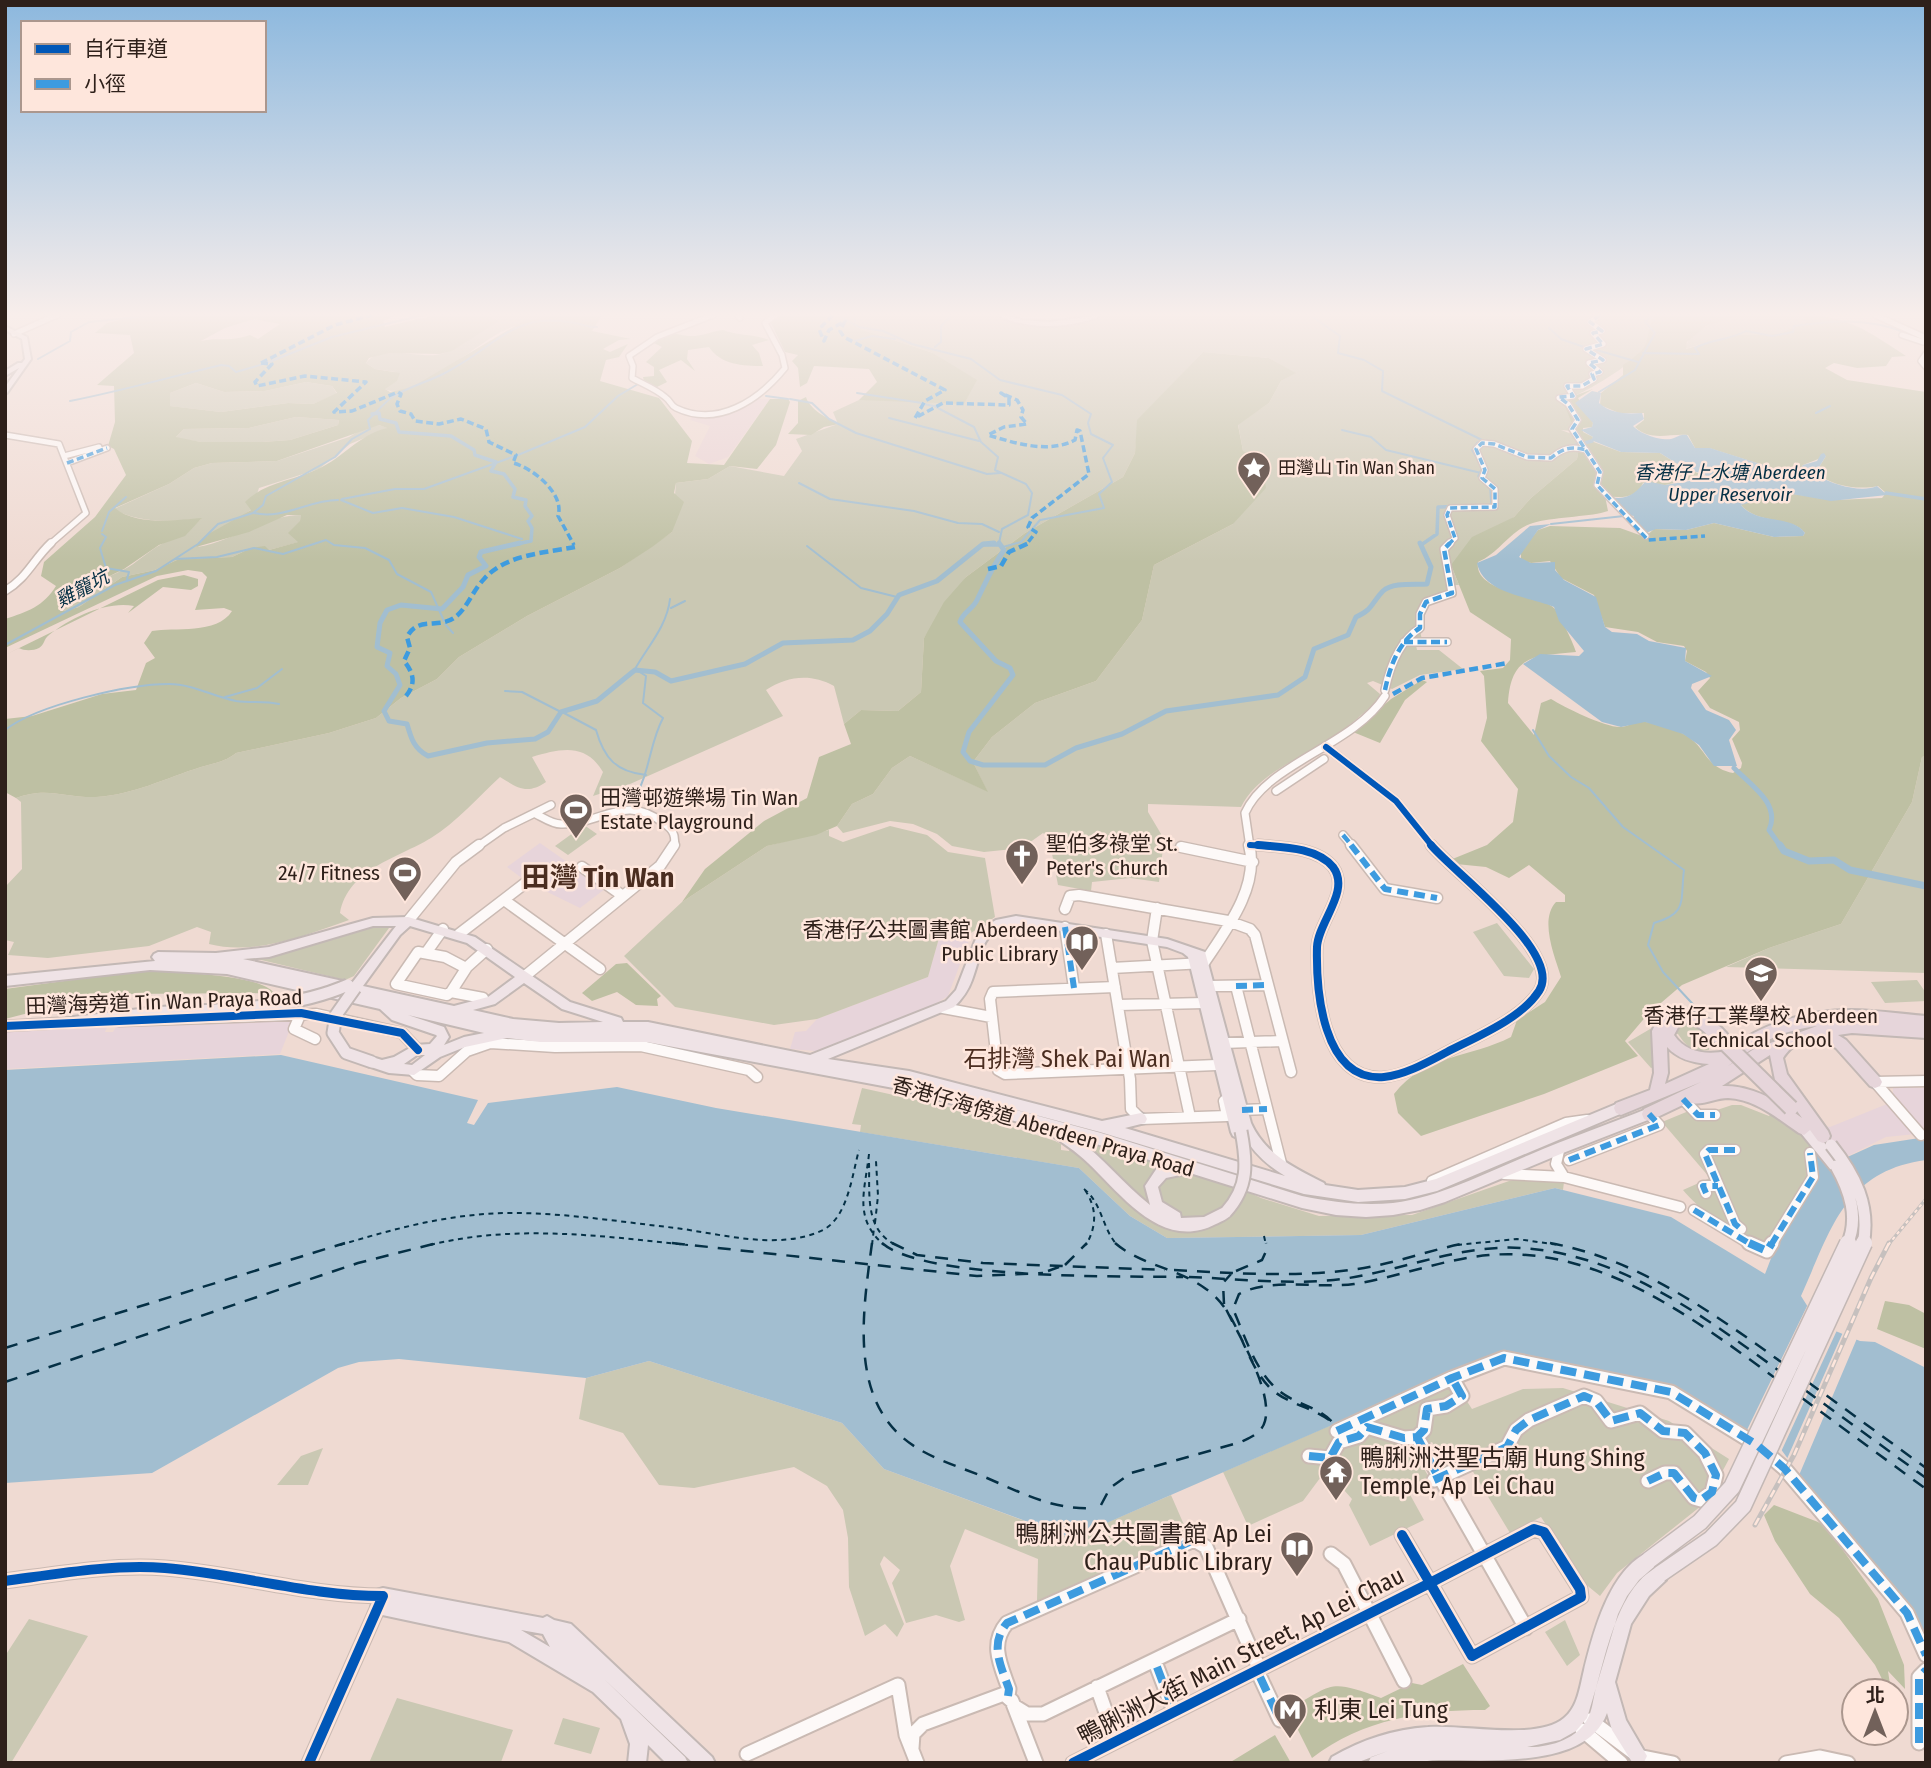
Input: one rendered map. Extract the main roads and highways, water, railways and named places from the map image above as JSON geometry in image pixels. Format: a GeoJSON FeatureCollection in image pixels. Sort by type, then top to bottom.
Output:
{"type":"FeatureCollection","features":[{"type":"Feature","properties":{"kind":"highway","name":"香港仔海傍道 Aberdeen Praya Road"},"geometry":{"type":"LineString","coordinates":[[1621,1108],[1708,1073],[1726,1051],[1779,1029],[1820,1018],[1865,1016],[1926,1022]]}},
{"type":"Feature","properties":{"kind":"highway"},"geometry":{"type":"LineString","coordinates":[[1663,1032],[1674,1024],[1688,1023],[1704,1028],[1803,1124]]}},
{"type":"Feature","properties":{"kind":"highway","name":"香港仔海傍道 Aberdeen Praya Road"},"geometry":{"type":"LineString","coordinates":[[1654,1120],[1683,1099],[1772,1046],[1819,1031],[1852,1027],[1926,1032]]}},
{"type":"Feature","properties":{"kind":"highway"},"geometry":{"type":"LineString","coordinates":[[1841,1044],[1842,1035],[1852,1027]]}},
{"type":"Feature","properties":{"kind":"highway"},"geometry":{"type":"LineString","coordinates":[[1819,1031],[1841,1044],[1875,1082]]}},
{"type":"Feature","properties":{"kind":"highway"},"geometry":{"type":"LineString","coordinates":[[1663,1032],[1671,1044],[1688,1056],[1726,1051]]}},
{"type":"Feature","properties":{"kind":"highway"},"geometry":{"type":"LineString","coordinates":[[1656,1093],[1661,1073],[1663,1032]]}},
{"type":"Feature","properties":{"kind":"highway"},"geometry":{"type":"LineString","coordinates":[[1786,1042],[1776,1057],[1776,1063],[1790,1089],[1823,1136]]}},
{"type":"Feature","properties":{"kind":"highway"},"geometry":{"type":"LineString","coordinates":[[1683,1099],[1726,1092],[1765,1102],[1823,1136]]}},
{"type":"Feature","properties":{"kind":"main road"},"geometry":{"type":"LineString","coordinates":[[810,1060],[943,1008],[962,993],[978,941],[984,933],[1011,920],[1152,940],[1195,957],[1212,951]]}},
{"type":"Feature","properties":{"kind":"main road"},"geometry":{"type":"LineString","coordinates":[[408,921],[373,962],[336,1015],[333,1033],[346,1053],[378,1064],[416,1059],[464,1042],[508,1033]]}},
{"type":"Feature","properties":{"kind":"main road"},"geometry":{"type":"LineString","coordinates":[[5,974],[152,957],[216,958],[295,947],[373,922],[408,921],[459,934],[487,949],[569,1008],[634,1026]]}},
{"type":"Feature","properties":{"kind":"main road"},"geometry":{"type":"LineString","coordinates":[[1051,1127],[1090,1157],[1140,1208],[1156,1217],[1188,1225],[1208,1222],[1239,1198],[1245,1182],[1246,1158],[1210,986],[1195,957]]}},
{"type":"Feature","properties":{"kind":"main road"},"geometry":{"type":"LineString","coordinates":[[1195,957],[1204,1003],[1256,1142],[1282,1167],[1331,1193]]}},
{"type":"Feature","properties":{"kind":"main road","name":"香港仔海傍道 Aberdeen Praya Road"},"geometry":{"type":"LineString","coordinates":[[216,958],[528,1027],[634,1026],[935,1081],[1100,1126],[1274,1180],[1331,1193],[1368,1196],[1415,1191],[1457,1178],[1621,1108]]}},
{"type":"Feature","properties":{"kind":"main road","name":"香港仔海傍道 Aberdeen Praya Road"},"geometry":{"type":"LineString","coordinates":[[5,981],[143,965],[194,965],[227,969],[508,1033],[540,1037],[647,1037],[905,1086],[1101,1139],[1312,1204],[1363,1211],[1432,1203],[1546,1154],[1564,1156],[1654,1120]]}},
{"type":"Feature","properties":{"kind":"main road"},"geometry":{"type":"LineString","coordinates":[[73,1022],[308,1000],[335,993],[365,974]]}},
{"type":"Feature","properties":{"kind":"main road"},"geometry":{"type":"LineString","coordinates":[[452,1010],[491,1001],[524,976]]}},
{"type":"Feature","properties":{"kind":"main road"},"geometry":{"type":"LineString","coordinates":[[380,1005],[396,1016],[441,1032],[440,1044],[416,1059]]}},
{"type":"Feature","properties":{"kind":"main road"},"geometry":{"type":"LineString","coordinates":[[1220,1043],[1239,1131]]}},
{"type":"Feature","properties":{"kind":"main road"},"geometry":{"type":"LineString","coordinates":[[851,1044],[848,1055],[853,1066]]}},
{"type":"Feature","properties":{"kind":"main road"},"geometry":{"type":"LineString","coordinates":[[1100,1126],[1141,1119]]}},
{"type":"Feature","properties":{"kind":"main road"},"geometry":{"type":"LineString","coordinates":[[1584,1723],[1611,1609],[1631,1576],[1648,1560],[1702,1522],[1728,1493],[1850,1238],[1853,1213],[1847,1187],[1836,1166],[1803,1124]]}},
{"type":"Feature","properties":{"kind":"main road"},"geometry":{"type":"LineString","coordinates":[[1377,1763],[1403,1755],[1436,1751],[1537,1756],[1560,1751],[1584,1723],[1607,1678],[1623,1620],[1643,1590],[1660,1574],[1711,1539],[1743,1506],[1863,1246],[1867,1225],[1862,1196],[1848,1167],[1823,1136]]}},
{"type":"Feature","properties":{"kind":"main road"},"geometry":{"type":"LineString","coordinates":[[1195,1170],[1169,1170],[1155,1177],[1151,1192],[1157,1206],[1172,1217],[1187,1220],[1224,1210]]}},
{"type":"Feature","properties":{"kind":"main road"},"geometry":{"type":"LineString","coordinates":[[599,1686],[512,1634],[381,1602],[547,1624],[565,1630],[584,1645],[683,1757]]}},
{"type":"Feature","properties":{"kind":"main road"},"geometry":{"type":"LineString","coordinates":[[547,1624],[558,1645],[580,1660],[599,1686],[626,1712],[683,1757]]}},
{"type":"Feature","properties":{"kind":"main road"},"geometry":{"type":"LineString","coordinates":[[1607,1678],[1618,1724],[1638,1756]]}},
{"type":"Feature","properties":{"kind":"main road"},"geometry":{"type":"LineString","coordinates":[[626,1712],[639,1744],[637,1763]]}},
{"type":"Feature","properties":{"kind":"main road"},"geometry":{"type":"LineString","coordinates":[[1338,1763],[1396,1740],[1433,1735],[1533,1738],[1584,1723]]}},
{"type":"Feature","properties":{"kind":"water","name":"香港仔上水塘 Aberdeen Upper Reservoir"},"geometry":{"type":"Polygon","coordinates":[[[1583,398],[1600,398],[1599,403],[1614,411],[1642,413],[1644,419],[1633,426],[1640,432],[1662,439],[1687,435],[1695,448],[1710,448],[1789,473],[1797,473],[1803,465],[1817,461],[1824,453],[1826,456],[1816,472],[1819,476],[1848,487],[1864,489],[1877,486],[1887,495],[1831,501],[1786,493],[1741,505],[1756,515],[1799,527],[1805,533],[1803,536],[1774,537],[1714,523],[1686,530],[1656,529],[1646,533],[1632,519],[1634,516],[1628,515],[1611,497],[1627,497],[1646,481],[1665,485],[1702,479],[1706,475],[1684,468],[1660,453],[1621,452],[1591,440],[1593,437],[1581,430],[1592,427],[1593,423],[1575,403],[1583,398]]]}},
{"type":"Feature","properties":{"kind":"water"},"geometry":{"type":"Polygon","coordinates":[[[1551,524],[1538,530],[1519,557],[1531,563],[1555,562],[1555,570],[1564,580],[1596,597],[1605,627],[1612,632],[1637,634],[1649,641],[1686,648],[1685,661],[1712,676],[1692,684],[1691,688],[1706,710],[1729,720],[1736,730],[1729,740],[1737,766],[1714,766],[1699,745],[1683,734],[1645,722],[1621,727],[1602,722],[1523,664],[1540,654],[1579,656],[1584,651],[1559,621],[1554,607],[1498,588],[1488,582],[1477,563],[1496,555],[1530,526],[1551,524]]]}},
{"type":"Feature","properties":{"kind":"water"},"geometry":{"type":"Polygon","coordinates":[[[281,1055],[478,1100],[467,1123],[474,1125],[488,1103],[617,1087],[716,1108],[1079,1168],[1130,1216],[1167,1238],[1361,1235],[1555,1188],[1671,1217],[1765,1274],[1775,1248],[1817,1179],[1815,1155],[1843,1159],[1874,1145],[1926,1137],[1926,1160],[1898,1166],[1876,1177],[1858,1190],[1844,1207],[1832,1227],[1801,1296],[1813,1315],[1833,1330],[1860,1341],[1875,1342],[1926,1368],[1926,1646],[1780,1448],[1666,1387],[1500,1352],[1072,1538],[884,1469],[842,1423],[649,1361],[586,1378],[399,1359],[359,1362],[338,1368],[152,1473],[5,1483],[5,1070],[281,1055]]]}},
{"type":"Feature","properties":{"kind":"waterway"},"geometry":{"type":"LineString","coordinates":[[70,401],[85,398]]}},
{"type":"Feature","properties":{"kind":"waterway","name":"雞籠坑"},"geometry":{"type":"LineString","coordinates":[[5,645],[115,585],[156,571],[198,544],[218,524],[253,513],[263,505],[266,496],[335,457],[352,439],[370,429],[368,420],[392,398]]}},
{"type":"Feature","properties":{"kind":"waterway"},"geometry":{"type":"LineString","coordinates":[[518,455],[585,427],[616,398]]}},
{"type":"Feature","properties":{"kind":"waterway"},"geometry":{"type":"LineString","coordinates":[[777,398],[788,399]]}},
{"type":"Feature","properties":{"kind":"waterway"},"geometry":{"type":"LineString","coordinates":[[886,398],[922,403]]}},
{"type":"Feature","properties":{"kind":"waterway"},"geometry":{"type":"LineString","coordinates":[[1003,547],[1021,542],[1040,520],[1104,508],[1099,494],[1112,482],[1103,458],[1113,445],[1091,434],[1088,423],[1091,414],[1066,398]]}},
{"type":"Feature","properties":{"kind":"waterway"},"geometry":{"type":"LineString","coordinates":[[1395,398],[1482,440]]}},
{"type":"Feature","properties":{"kind":"waterway"},"geometry":{"type":"LineString","coordinates":[[790,399],[812,403],[829,419],[856,433],[987,474],[1000,473]]}},
{"type":"Feature","properties":{"kind":"waterway"},"geometry":{"type":"LineString","coordinates":[[924,404],[933,406]]}},
{"type":"Feature","properties":{"kind":"waterway"},"geometry":{"type":"LineString","coordinates":[[934,406],[974,427],[981,442],[998,457],[995,470],[1026,484],[1032,493],[1028,515],[1002,529],[999,543]]}},
{"type":"Feature","properties":{"kind":"waterway"},"geometry":{"type":"LineString","coordinates":[[1816,413],[1830,406]]}},
{"type":"Feature","properties":{"kind":"waterway"},"geometry":{"type":"LineString","coordinates":[[372,414],[379,413],[380,419],[396,423],[399,432],[451,436],[474,450],[475,455],[496,462],[491,471],[504,474],[515,489],[513,497],[526,500],[525,506],[532,516],[528,521],[532,528],[531,541],[512,545]]}},
{"type":"Feature","properties":{"kind":"waterway"},"geometry":{"type":"LineString","coordinates":[[889,418],[979,441]]}},
{"type":"Feature","properties":{"kind":"waterway"},"geometry":{"type":"LineString","coordinates":[[1342,430],[1371,437],[1386,450],[1481,473]]}},
{"type":"Feature","properties":{"kind":"waterway"},"geometry":{"type":"LineString","coordinates":[[1566,448],[1592,441]]}},
{"type":"Feature","properties":{"kind":"waterway"},"geometry":{"type":"LineString","coordinates":[[1478,443],[1473,450],[1483,468],[1479,476],[1491,489],[1492,504],[1485,507]]}},
{"type":"Feature","properties":{"kind":"waterway"},"geometry":{"type":"LineString","coordinates":[[342,499],[395,489],[424,489],[515,456]]}},
{"type":"Feature","properties":{"kind":"waterway"},"geometry":{"type":"LineString","coordinates":[[799,483],[830,499],[914,511],[958,523],[982,524],[999,532]]}},
{"type":"Feature","properties":{"kind":"waterway"},"geometry":{"type":"LineString","coordinates":[[1886,493],[1926,499]]}},
{"type":"Feature","properties":{"kind":"waterway"},"geometry":{"type":"LineString","coordinates":[[102,531],[109,512],[126,497]]}},
{"type":"Feature","properties":{"kind":"waterway"},"geometry":{"type":"LineString","coordinates":[[254,513],[275,514],[338,500]]}},
{"type":"Feature","properties":{"kind":"waterway"},"geometry":{"type":"LineString","coordinates":[[341,500],[373,513],[402,508],[454,517],[522,539]]}},
{"type":"Feature","properties":{"kind":"waterway"},"geometry":{"type":"LineString","coordinates":[[1421,545],[1437,534],[1438,507],[1474,506]]}},
{"type":"Feature","properties":{"kind":"waterway"},"geometry":{"type":"LineString","coordinates":[[1551,524],[1624,516]]}},
{"type":"Feature","properties":{"kind":"waterway","name":"雞籠坑"},"geometry":{"type":"LineString","coordinates":[[102,534],[106,537],[100,548],[106,568],[129,572],[127,579]]}},
{"type":"Feature","properties":{"kind":"waterway"},"geometry":{"type":"LineString","coordinates":[[175,559],[217,557],[254,548],[283,554],[326,540],[334,545],[365,548],[389,560],[397,574],[431,592],[444,621]]}},
{"type":"Feature","properties":{"kind":"waterway"},"geometry":{"type":"LineString","coordinates":[[520,543],[481,552],[479,557],[486,566],[468,575],[463,587],[442,609],[401,605],[387,610],[380,623],[377,647],[390,653],[387,666],[396,674],[400,685],[384,711],[389,721],[407,724],[416,746],[428,756],[487,743],[535,739],[548,732],[561,712],[597,701],[635,670],[655,672],[671,681],[745,664],[783,643],[853,640],[870,631],[887,614],[899,595],[937,581],[983,544],[994,543]]}},
{"type":"Feature","properties":{"kind":"waterway"},"geometry":{"type":"LineString","coordinates":[[999,543],[1004,550],[975,603],[960,622],[996,661],[1010,668],[1013,675],[969,732],[963,752],[970,761],[983,765],[1045,765],[1076,748],[1122,734],[1166,711],[1278,695],[1305,677],[1314,649],[1348,635],[1356,617],[1369,608],[1387,588],[1427,584],[1431,567],[1420,543]]}},
{"type":"Feature","properties":{"kind":"waterway"},"geometry":{"type":"LineString","coordinates":[[982,545],[1000,545]]}},
{"type":"Feature","properties":{"kind":"waterway"},"geometry":{"type":"LineString","coordinates":[[807,546],[861,588],[897,597]]}},
{"type":"Feature","properties":{"kind":"waterway"},"geometry":{"type":"LineString","coordinates":[[645,775],[663,718],[643,703],[646,676],[635,669],[661,627],[670,599]]}},
{"type":"Feature","properties":{"kind":"waterway"},"geometry":{"type":"LineString","coordinates":[[671,608],[685,601]]}},
{"type":"Feature","properties":{"kind":"waterway"},"geometry":{"type":"LineString","coordinates":[[445,624],[453,633]]}},
{"type":"Feature","properties":{"kind":"waterway"},"geometry":{"type":"LineString","coordinates":[[225,697],[257,688],[282,669]]}},
{"type":"Feature","properties":{"kind":"waterway"},"geometry":{"type":"LineString","coordinates":[[5,730],[38,712],[60,704],[151,685],[178,685],[236,701],[279,704]]}},
{"type":"Feature","properties":{"kind":"waterway"},"geometry":{"type":"LineString","coordinates":[[505,691],[522,692],[561,712]]}},
{"type":"Feature","properties":{"kind":"waterway"},"geometry":{"type":"LineString","coordinates":[[564,713],[596,730],[607,756],[619,767],[645,775]]}},
{"type":"Feature","properties":{"kind":"waterway"},"geometry":{"type":"LineString","coordinates":[[1533,730],[1549,756],[1571,777],[1589,788],[1623,827],[1684,870],[1680,905],[1672,915],[1654,923],[1648,945],[1663,972],[1703,1015]]}},
{"type":"Feature","properties":{"kind":"waterway"},"geometry":{"type":"LineString","coordinates":[[1734,768],[1768,803],[1772,821],[1769,830],[1781,847]]}},
{"type":"Feature","properties":{"kind":"waterway"},"geometry":{"type":"LineString","coordinates":[[633,800],[645,775]]}},
{"type":"Feature","properties":{"kind":"waterway"},"geometry":{"type":"LineString","coordinates":[[1780,845],[1784,851],[1809,861],[1834,860],[1850,870],[1926,886]]}},
{"type":"Feature","properties":{"kind":"railway"},"geometry":{"type":"LineString","coordinates":[[1888,1245],[1926,1199]]}},
{"type":"Feature","properties":{"kind":"railway"},"geometry":{"type":"LineString","coordinates":[[1755,1525],[1794,1455],[1871,1278],[1889,1243]]}},
{"type":"Feature","properties":{"kind":"place","name":"田灣山 Tin Wan Shan"},"geometry":{"type":"Point","coordinates":[1254,498]}},
{"type":"Feature","properties":{"kind":"place","name":"田灣邨遊樂場 Tin Wan Estate Playground"},"geometry":{"type":"Point","coordinates":[576,840]}},
{"type":"Feature","properties":{"kind":"place","name":"聖伯多祿堂 St. Peter's Church"},"geometry":{"type":"Point","coordinates":[1022,886]}},
{"type":"Feature","properties":{"kind":"place","name":"24/7 Fitness"},"geometry":{"type":"Point","coordinates":[405,903]}},
{"type":"Feature","properties":{"kind":"place","name":"香港仔公共圖書館 Aberdeen Public Library"},"geometry":{"type":"Point","coordinates":[1082,972]}},
{"type":"Feature","properties":{"kind":"place","name":"香港仔工業學校 Aberdeen Technical School"},"geometry":{"type":"Point","coordinates":[1761,1003]}},
{"type":"Feature","properties":{"kind":"place","name":"鴨脷洲洪聖古廟 Hung Shing Temple, Ap Lei Chau"},"geometry":{"type":"Point","coordinates":[1336,1502]}},
{"type":"Feature","properties":{"kind":"place","name":"鴨脷洲公共圖書館 Ap Lei Chau Public Library"},"geometry":{"type":"Point","coordinates":[1297,1578]}},
{"type":"Feature","properties":{"kind":"place","name":"利東 Lei Tung"},"geometry":{"type":"Point","coordinates":[1290,1740]}},
{"type":"Feature","properties":{"kind":"district","name":"田灣 Tin Wan"},"geometry":{"type":"Point","coordinates":[598,877]}},
{"type":"Feature","properties":{"kind":"district","name":"石排灣 Shek Pai Wan"},"geometry":{"type":"Point","coordinates":[1067,1059]}}]}
